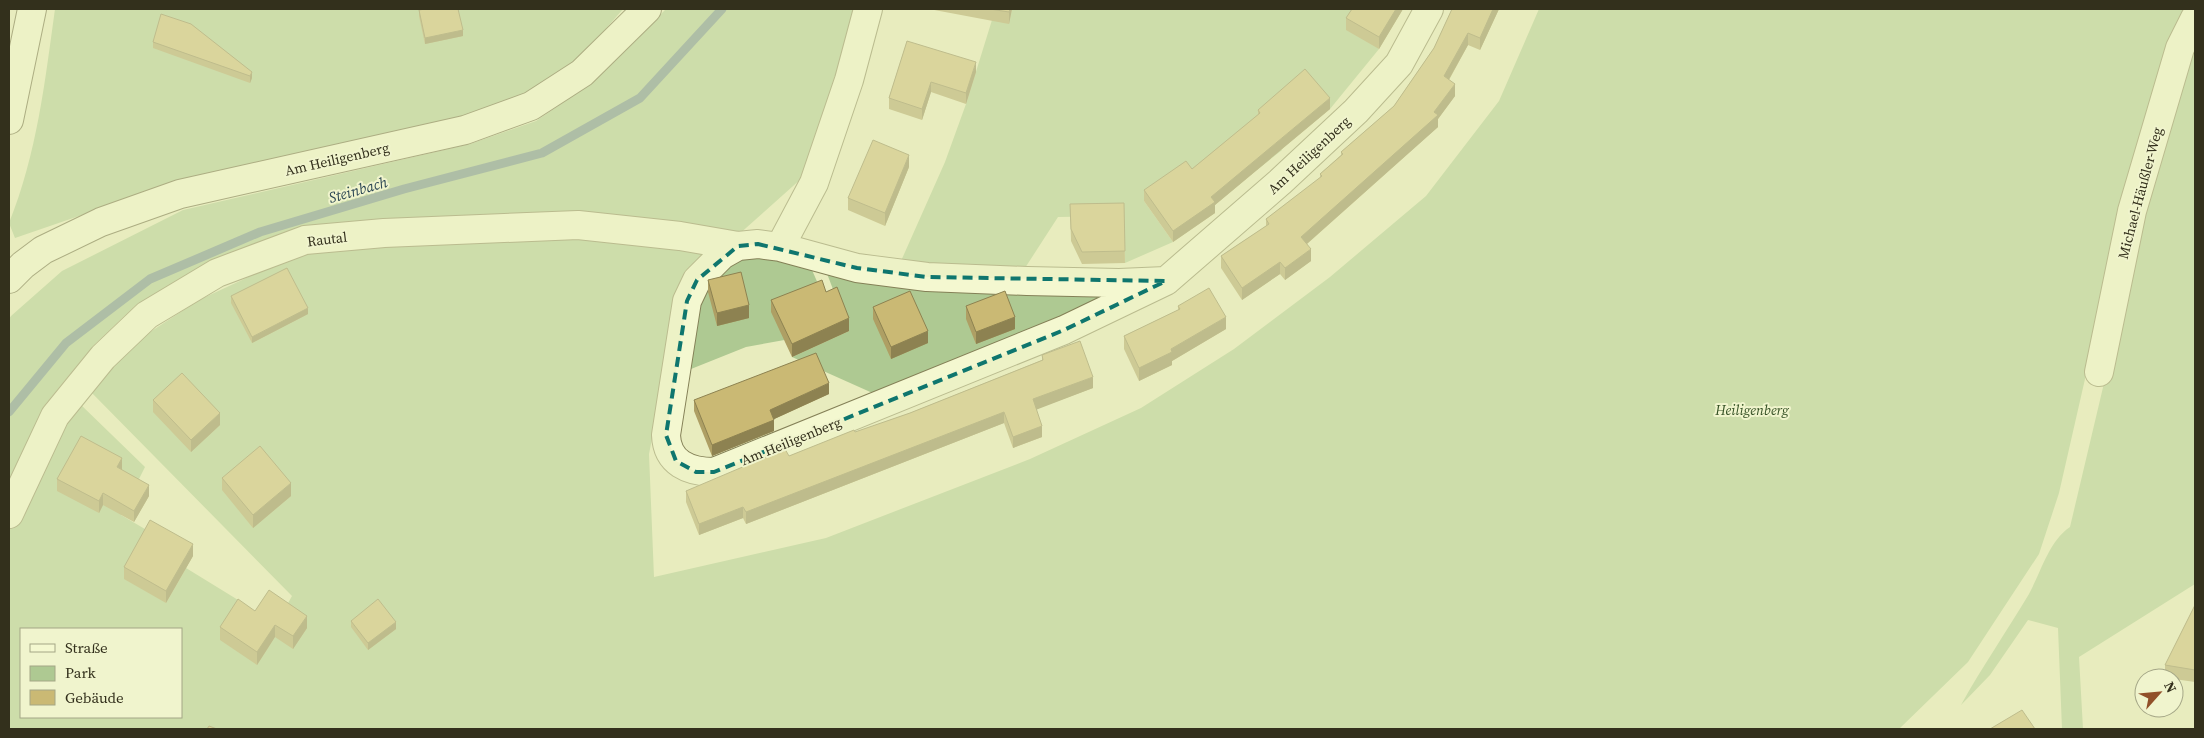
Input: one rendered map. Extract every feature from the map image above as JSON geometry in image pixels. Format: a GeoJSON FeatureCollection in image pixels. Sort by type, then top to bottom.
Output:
{"type":"FeatureCollection","features":[{"type":"Feature","properties":{"kind":"street"},"geometry":{"type":"LineString","coordinates":[[9,120],[32,9]]}},
{"type":"Feature","properties":{"kind":"street","name":"Am Heiligenberg"},"geometry":{"type":"LineString","coordinates":[[9,279],[23,265],[44,250],[93,226],[180,194],[465,130],[531,106],[582,73],[647,9]]}},
{"type":"Feature","properties":{"kind":"street"},"geometry":{"type":"LineString","coordinates":[[780,247],[814,183],[849,80],[868,9]]}},
{"type":"Feature","properties":{"kind":"street","name":"Am Heiligenberg"},"geometry":{"type":"LineString","coordinates":[[738,246],[722,255],[697,280],[687,301],[666,444],[676,461],[696,472],[714,472],[760,454],[1064,330],[1166,281],[1280,182],[1356,111],[1399,64],[1429,9]]}},
{"type":"Feature","properties":{"kind":"street","name":"Michael-Häußler-Weg"},"geometry":{"type":"LineString","coordinates":[[2099,372],[2132,211],[2180,48],[2195,18]]}},
{"type":"Feature","properties":{"kind":"street","name":"Rautal"},"geometry":{"type":"LineString","coordinates":[[9,514],[55,416],[103,357],[147,316],[217,273],[305,240],[384,233],[578,225],[680,236],[738,246]]}},
{"type":"Feature","properties":{"kind":"street"},"geometry":{"type":"LineString","coordinates":[[738,246],[758,244],[780,247],[857,268],[927,277],[1027,282],[1119,283],[1166,281]]}},
{"type":"Feature","properties":{"kind":"highlighted area"},"geometry":{"type":"Polygon","coordinates":[[[758,244],[857,268],[927,277],[1166,281],[1064,330],[714,472],[696,472],[676,461],[666,435],[687,301],[697,280],[738,246],[758,244]]]}},
{"type":"Feature","properties":{"kind":"green space"},"geometry":{"type":"Polygon","coordinates":[[[55,9],[623,9],[577,62],[526,95],[460,118],[175,183],[15,238],[9,223],[27,171],[39,117],[55,9]]]}},
{"type":"Feature","properties":{"kind":"green space","name":"Heiligenberg"},"geometry":{"type":"Polygon","coordinates":[[[666,9],[855,9],[837,74],[802,178],[737,236],[715,235],[662,388],[649,454],[654,577],[826,538],[1030,459],[1141,408],[1234,349],[1330,277],[1426,196],[1499,101],[1539,9],[2190,9],[2124,208],[2059,493],[2039,554],[1968,662],[1899,729],[9,729],[9,524],[78,402],[145,467],[121,515],[150,532],[166,603],[186,568],[243,603],[257,664],[275,637],[283,612],[292,596],[89,390],[144,336],[199,300],[322,243],[317,224],[206,264],[136,305],[94,345],[44,406],[9,494],[9,319],[11,316],[62,271],[183,210],[470,144],[536,121],[593,82],[666,9]]]}},
{"type":"Feature","properties":{"kind":"green space"},"geometry":{"type":"Polygon","coordinates":[[[1012,9],[1358,9],[1379,49],[1330,109],[1258,122],[1282,150],[1257,170],[1236,144],[1144,201],[1173,242],[1125,263],[1123,216],[1058,217],[1025,268],[950,267],[901,261],[945,162],[966,104],[992,20],[1009,23],[1012,9]]]}},
{"type":"Feature","properties":{"kind":"green space"},"geometry":{"type":"Polygon","coordinates":[[[2195,41],[2195,584],[2079,657],[2083,729],[2062,729],[2058,628],[2028,620],[1990,675],[1961,705],[2029,594],[2056,540],[2070,527],[2144,214],[2195,41]]]}},
{"type":"Feature","properties":{"kind":"green space"},"geometry":{"type":"Polygon","coordinates":[[[771,258],[812,270],[822,293],[790,339],[746,347],[681,373],[698,298],[709,283],[739,259],[771,258]]]}},
{"type":"Feature","properties":{"kind":"green space"},"geometry":{"type":"Polygon","coordinates":[[[826,271],[1099,290],[1107,299],[877,395],[792,357],[849,331],[826,271]]]}},
{"type":"Feature","properties":{"kind":"building"},"geometry":{"type":"Polygon","coordinates":[[[458,9],[463,30],[425,38],[419,10],[458,9]]]}},
{"type":"Feature","properties":{"kind":"building"},"geometry":{"type":"Polygon","coordinates":[[[990,9],[1010,9],[1009,12],[990,9]]]}},
{"type":"Feature","properties":{"kind":"building"},"geometry":{"type":"Polygon","coordinates":[[[1352,9],[1396,9],[1379,37],[1346,18],[1352,9]]]}},
{"type":"Feature","properties":{"kind":"building"},"geometry":{"type":"Polygon","coordinates":[[[1452,9],[1493,9],[1480,38],[1468,33],[1444,76],[1455,84],[1434,112],[1438,115],[1301,237],[1311,249],[1285,268],[1280,262],[1242,288],[1221,256],[1269,224],[1266,219],[1322,176],[1320,174],[1343,154],[1341,152],[1394,106],[1434,48],[1452,9]]]}},
{"type":"Feature","properties":{"kind":"building"},"geometry":{"type":"Polygon","coordinates":[[[161,14],[191,24],[252,72],[250,76],[153,42],[161,14]]]}},
{"type":"Feature","properties":{"kind":"building"},"geometry":{"type":"Polygon","coordinates":[[[907,41],[976,62],[966,93],[931,82],[922,109],[889,98],[907,41]]]}},
{"type":"Feature","properties":{"kind":"building"},"geometry":{"type":"Polygon","coordinates":[[[1305,69],[1330,98],[1211,197],[1215,202],[1173,231],[1144,190],[1186,161],[1192,169],[1260,113],[1258,110],[1305,69]]]}},
{"type":"Feature","properties":{"kind":"building"},"geometry":{"type":"Polygon","coordinates":[[[873,140],[909,155],[885,213],[848,198],[873,140]]]}},
{"type":"Feature","properties":{"kind":"building"},"geometry":{"type":"Polygon","coordinates":[[[1124,203],[1125,251],[1082,252],[1071,229],[1070,204],[1124,203]]]}},
{"type":"Feature","properties":{"kind":"building"},"geometry":{"type":"Polygon","coordinates":[[[287,268],[308,308],[252,337],[231,296],[287,268]]]}},
{"type":"Feature","properties":{"kind":"building"},"geometry":{"type":"Polygon","coordinates":[[[741,272],[749,305],[717,313],[708,280],[741,272]]]}},
{"type":"Feature","properties":{"kind":"building"},"geometry":{"type":"Polygon","coordinates":[[[822,280],[826,292],[837,287],[849,318],[792,344],[771,300],[822,280]]]}},
{"type":"Feature","properties":{"kind":"building"},"geometry":{"type":"Polygon","coordinates":[[[1209,288],[1226,317],[1171,349],[1172,352],[1139,368],[1124,336],[1180,309],[1178,306],[1209,288]]]}},
{"type":"Feature","properties":{"kind":"building"},"geometry":{"type":"Polygon","coordinates":[[[910,291],[928,331],[891,347],[873,307],[910,291]]]}},
{"type":"Feature","properties":{"kind":"building"},"geometry":{"type":"Polygon","coordinates":[[[1005,291],[1015,317],[976,332],[966,306],[1005,291]]]}},
{"type":"Feature","properties":{"kind":"building"},"geometry":{"type":"Polygon","coordinates":[[[1080,341],[1093,377],[1033,399],[1042,426],[1013,437],[1004,412],[746,512],[743,507],[699,524],[686,491],[785,449],[789,456],[854,430],[855,432],[910,413],[1043,360],[1042,355],[1080,341]]]}},
{"type":"Feature","properties":{"kind":"building"},"geometry":{"type":"Polygon","coordinates":[[[816,353],[829,383],[770,410],[774,420],[712,445],[694,400],[816,353]]]}},
{"type":"Feature","properties":{"kind":"building"},"geometry":{"type":"Polygon","coordinates":[[[182,373],[220,413],[191,440],[153,400],[182,373]]]}},
{"type":"Feature","properties":{"kind":"building"},"geometry":{"type":"Polygon","coordinates":[[[81,436],[122,458],[117,467],[149,485],[134,511],[103,493],[99,501],[57,479],[81,436]]]}},
{"type":"Feature","properties":{"kind":"building"},"geometry":{"type":"Polygon","coordinates":[[[260,446],[291,483],[253,515],[222,478],[260,446]]]}},
{"type":"Feature","properties":{"kind":"building"},"geometry":{"type":"Polygon","coordinates":[[[150,520],[193,544],[166,591],[124,567],[150,520]]]}},
{"type":"Feature","properties":{"kind":"building"},"geometry":{"type":"Polygon","coordinates":[[[269,590],[307,616],[293,636],[275,625],[257,652],[220,627],[238,599],[255,611],[269,590]]]}},
{"type":"Feature","properties":{"kind":"building"},"geometry":{"type":"Polygon","coordinates":[[[378,599],[396,622],[368,643],[351,621],[378,599]]]}},
{"type":"Feature","properties":{"kind":"building"},"geometry":{"type":"Polygon","coordinates":[[[2195,605],[2195,670],[2165,665],[2195,605]]]}},
{"type":"Feature","properties":{"kind":"building"},"geometry":{"type":"Polygon","coordinates":[[[2022,710],[2035,729],[1990,729],[2022,710]]]}},
{"type":"Feature","properties":{"kind":"waterway","name":"Steinbach"},"geometry":{"type":"LineString","coordinates":[[9,412],[66,343],[150,279],[260,232],[404,189],[542,153],[640,98],[722,9]]}}]}
